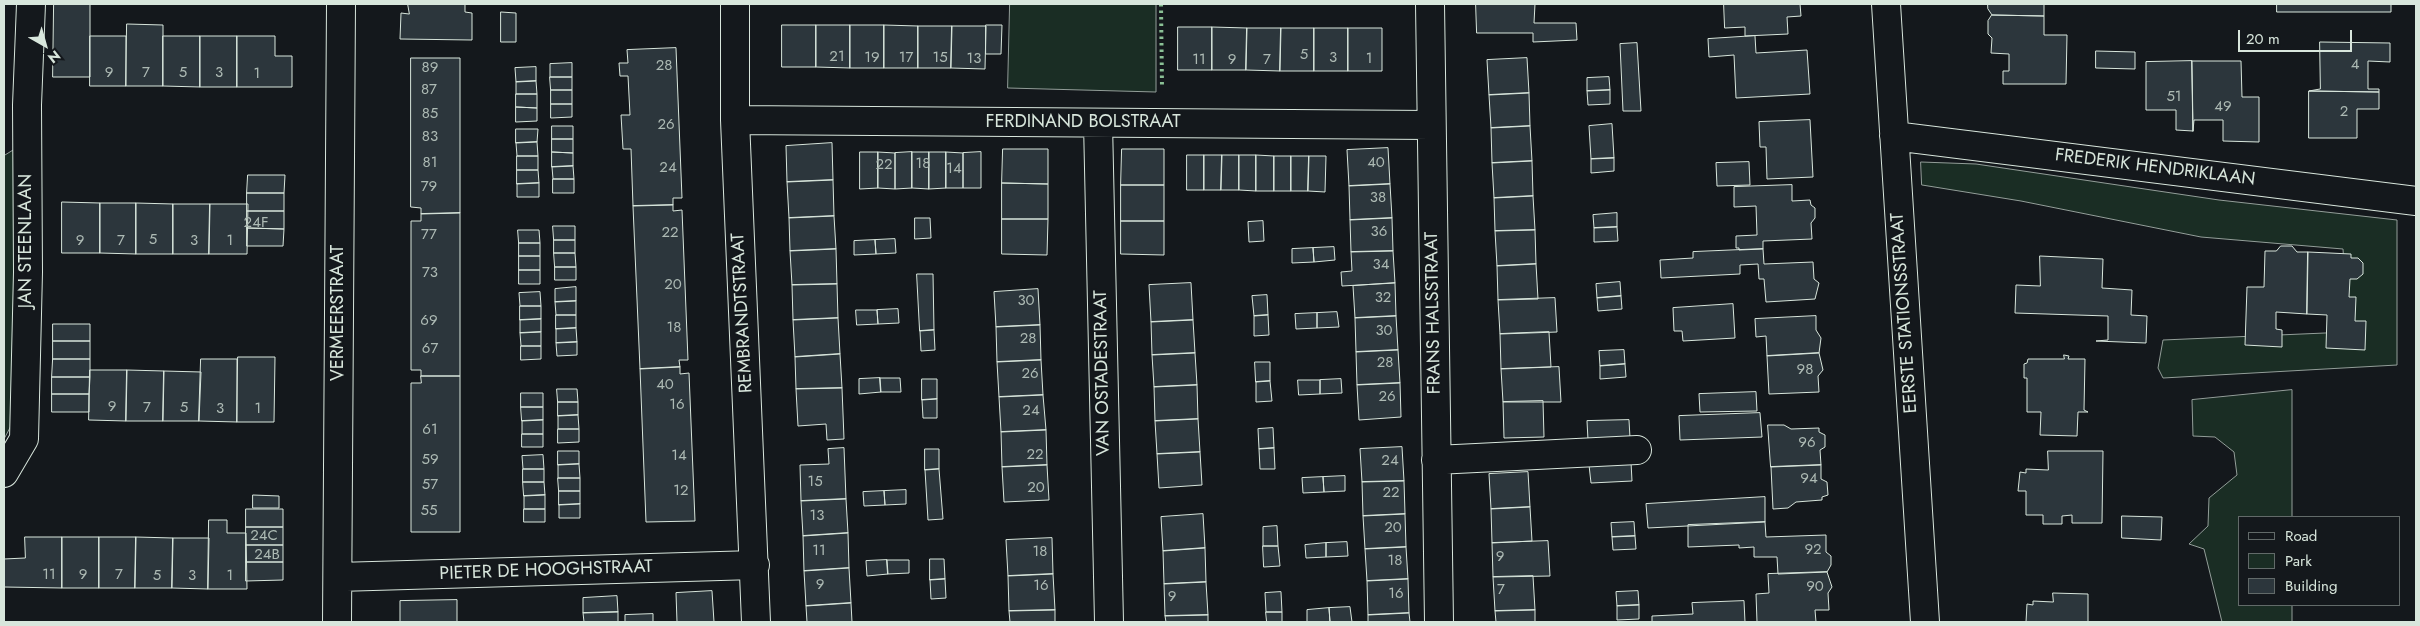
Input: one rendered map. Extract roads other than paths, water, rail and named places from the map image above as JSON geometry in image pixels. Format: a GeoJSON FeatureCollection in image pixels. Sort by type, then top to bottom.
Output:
{"type":"FeatureCollection","features":[{"type":"Feature","properties":{"kind":"street","name":"JAN STEENLAAN"},"geometry":{"type":"LineString","coordinates":[[4,473],[24,439],[28,272],[27,105],[31,4]]}},
{"type":"Feature","properties":{"kind":"street","name":"VERMEERSTRAAT"},"geometry":{"type":"LineString","coordinates":[[337,622],[340,4]]}},
{"type":"Feature","properties":{"kind":"street","name":"REMBRANDTSTRAAT"},"geometry":{"type":"LineString","coordinates":[[735,4],[735,120],[756,622]]}},
{"type":"Feature","properties":{"kind":"street","name":"FRANS HALSSTRAAT"},"geometry":{"type":"LineString","coordinates":[[1430,4],[1430,125],[1438,622]]}},
{"type":"Feature","properties":{"kind":"street","name":"EERSTE STATIONSSTRAAT"},"geometry":{"type":"LineString","coordinates":[[1886,4],[1925,622]]}},
{"type":"Feature","properties":{"kind":"street","name":"FERDINAND BOLSTRAAT"},"geometry":{"type":"LineString","coordinates":[[735,120],[1430,125]]}},
{"type":"Feature","properties":{"kind":"street","name":"VAN OSTADESTRAAT"},"geometry":{"type":"LineString","coordinates":[[1098,123],[1109,622]]}},
{"type":"Feature","properties":{"kind":"street","name":"FREDERIK HENDRIKLAAN"},"geometry":{"type":"LineString","coordinates":[[1894,136],[2416,201]]}},
{"type":"Feature","properties":{"kind":"street"},"geometry":{"type":"LineString","coordinates":[[1436,460],[1637,450]]}},
{"type":"Feature","properties":{"kind":"street","name":"PIETER DE HOOGHSTRAAT"},"geometry":{"type":"LineString","coordinates":[[338,577],[754,565]]}}]}
